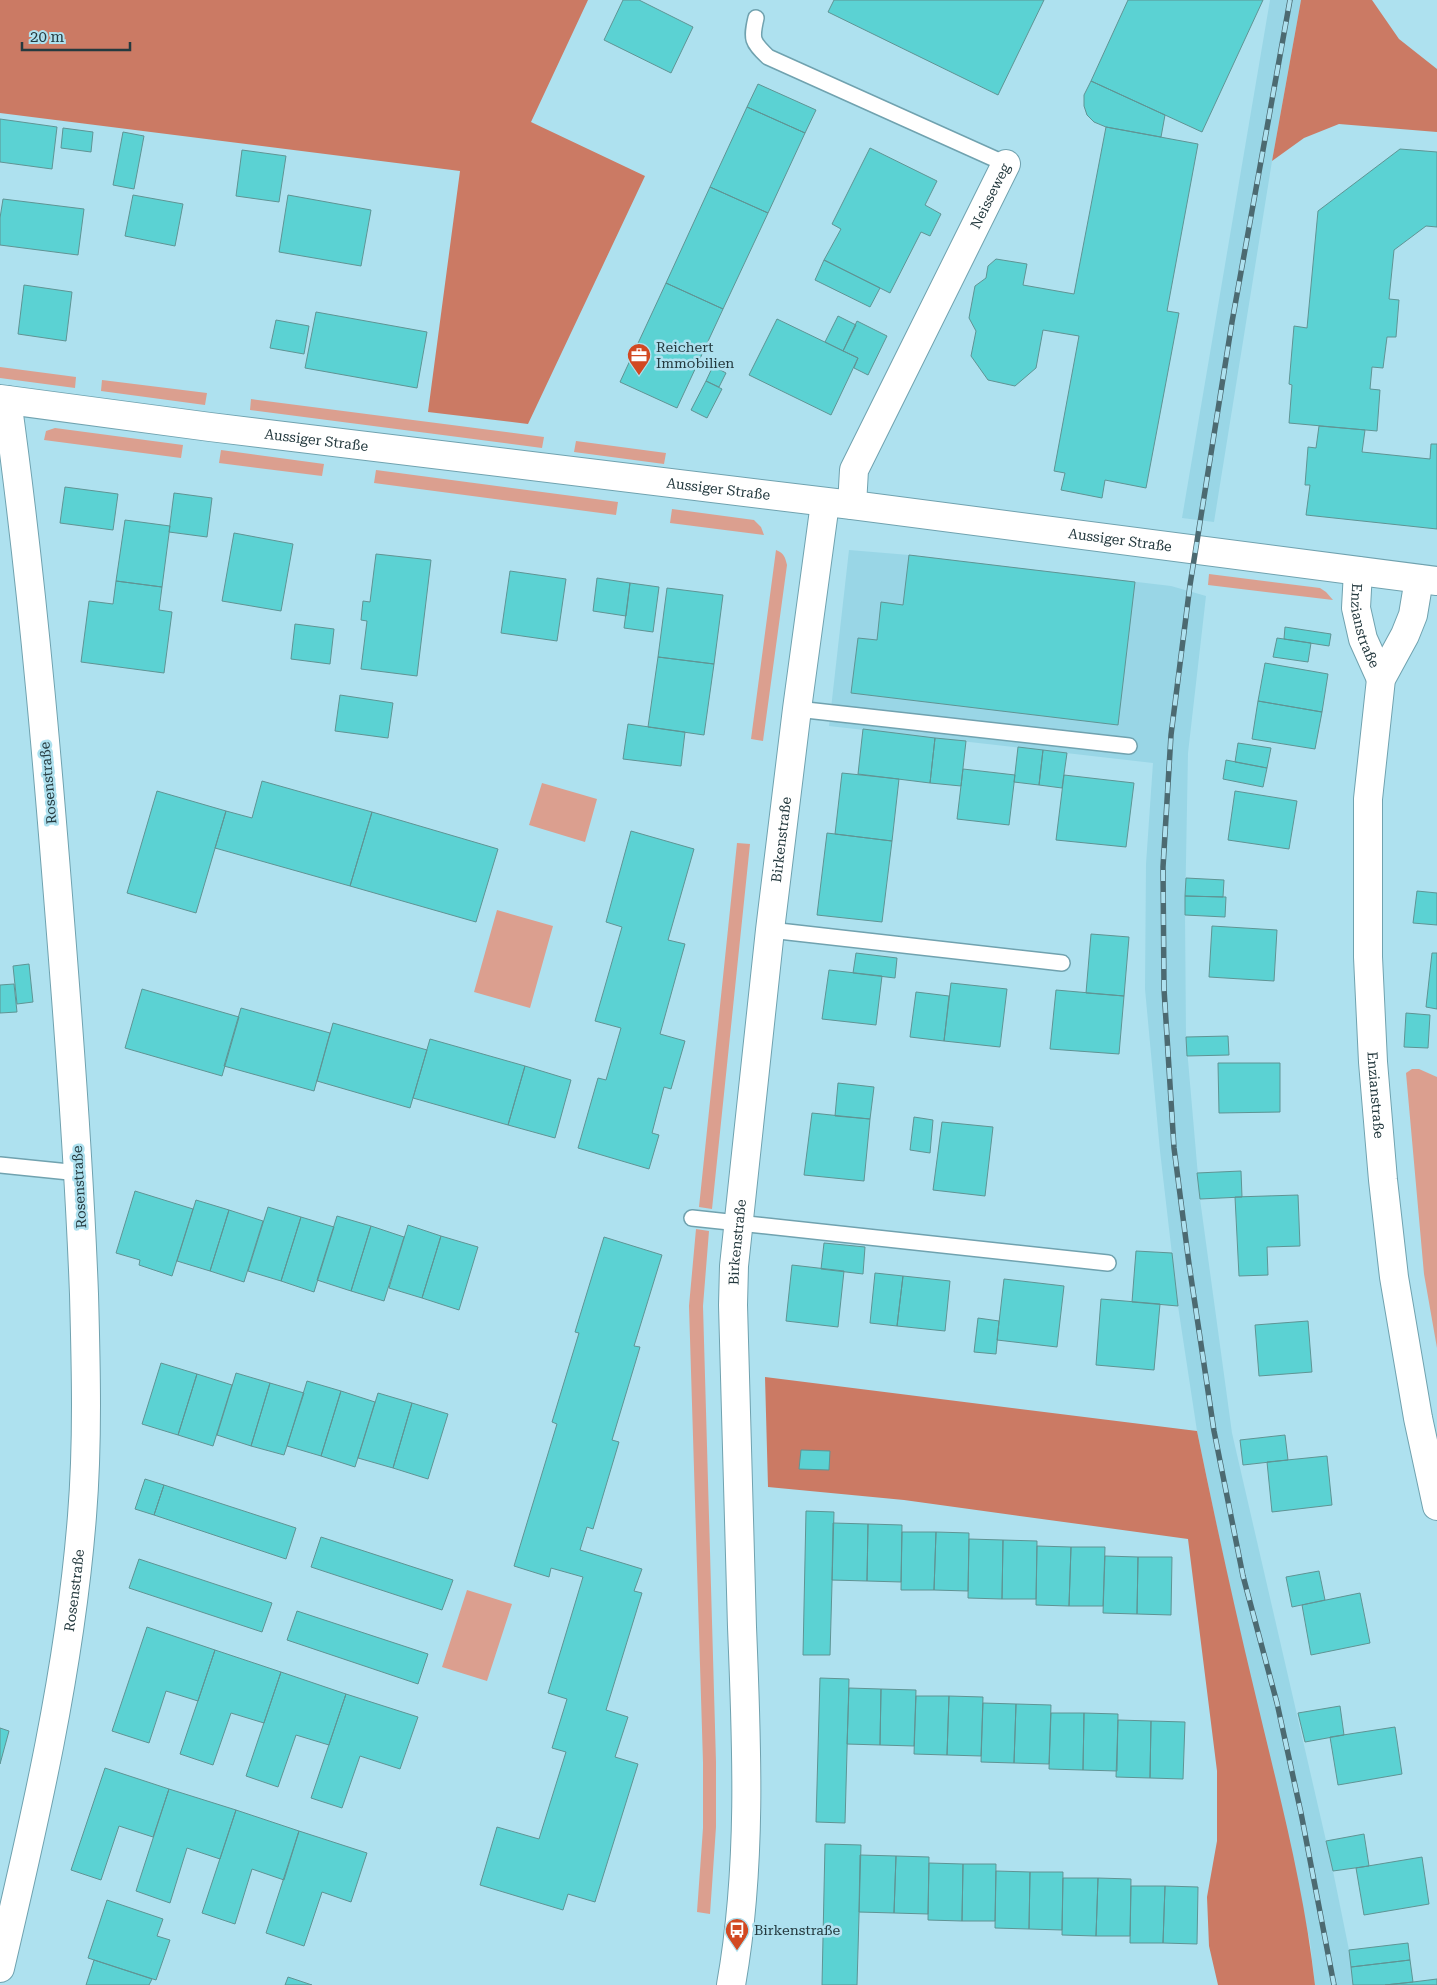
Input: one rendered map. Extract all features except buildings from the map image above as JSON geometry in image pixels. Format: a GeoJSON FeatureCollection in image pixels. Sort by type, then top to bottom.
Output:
{"type":"FeatureCollection","features":[{"type":"Feature","properties":{"kind":"street","name":"Neisseweg"},"geometry":{"type":"LineString","coordinates":[[852,505],[854,470],[1006,164]]}},
{"type":"Feature","properties":{"kind":"street","name":"Aussiger Straße"},"geometry":{"type":"LineString","coordinates":[[4,400],[852,505],[1428,580]]}},
{"type":"Feature","properties":{"kind":"street","name":"Rosenstraße"},"geometry":{"type":"LineString","coordinates":[[0,1968],[56,1714],[75,1582],[82,1516],[86,1376],[79,1173],[46,756],[36,652],[4,400]]}},
{"type":"Feature","properties":{"kind":"street","name":"Birkenstraße"},"geometry":{"type":"LineString","coordinates":[[731,1985],[737,1951],[746,1824],[744,1661],[733,1305],[734,1266],[770,930],[825,503]]}},
{"type":"Feature","properties":{"kind":"street","name":"Enzianstraße"},"geometry":{"type":"LineString","coordinates":[[1358,571],[1356,608],[1363,639],[1381,679]]}},
{"type":"Feature","properties":{"kind":"street","name":"Enzianstraße"},"geometry":{"type":"LineString","coordinates":[[1428,580],[1404,635],[1381,679],[1368,799],[1368,957],[1373,1062],[1383,1180],[1394,1277],[1418,1418],[1437,1506]]}},
{"type":"Feature","properties":{"kind":"lane","name":"Neisseweg"},"geometry":{"type":"LineString","coordinates":[[756,18],[752,35],[755,44],[768,57],[1006,164]]}},
{"type":"Feature","properties":{"kind":"lane"},"geometry":{"type":"LineString","coordinates":[[797,709],[1129,746]]}},
{"type":"Feature","properties":{"kind":"lane"},"geometry":{"type":"LineString","coordinates":[[770,930],[1062,963]]}},
{"type":"Feature","properties":{"kind":"lane"},"geometry":{"type":"LineString","coordinates":[[0,1165],[79,1173]]}},
{"type":"Feature","properties":{"kind":"lane"},"geometry":{"type":"LineString","coordinates":[[692,1218],[1108,1264]]}},
{"type":"Feature","properties":{"kind":"shaded area"},"geometry":{"type":"Polygon","coordinates":[[[0,0],[588,0],[531,122],[645,176],[528,424],[428,412],[460,171],[0,113],[0,0]]]}},
{"type":"Feature","properties":{"kind":"shaded area"},"geometry":{"type":"Polygon","coordinates":[[[1270,0],[1301,0],[1272,161],[1214,522],[1182,518],[1270,0]]]}},
{"type":"Feature","properties":{"kind":"shaded area"},"geometry":{"type":"Polygon","coordinates":[[[1301,0],[1372,0],[1399,39],[1437,69],[1437,132],[1339,124],[1304,138],[1272,161],[1301,0]]]}},
{"type":"Feature","properties":{"kind":"shaded area"},"geometry":{"type":"Polygon","coordinates":[[[0,367],[76,377],[75,388],[0,378],[0,367]]]}},
{"type":"Feature","properties":{"kind":"shaded area"},"geometry":{"type":"Polygon","coordinates":[[[102,380],[207,393],[205,405],[101,391],[102,380]]]}},
{"type":"Feature","properties":{"kind":"shaded area"},"geometry":{"type":"Polygon","coordinates":[[[251,399],[544,437],[542,448],[250,410],[251,399]]]}},
{"type":"Feature","properties":{"kind":"shaded area"},"geometry":{"type":"Polygon","coordinates":[[[55,428],[183,445],[181,458],[44,440],[46,431],[55,428]]]}},
{"type":"Feature","properties":{"kind":"shaded area"},"geometry":{"type":"Polygon","coordinates":[[[576,441],[666,453],[664,464],[574,452],[576,441]]]}},
{"type":"Feature","properties":{"kind":"shaded area"},"geometry":{"type":"Polygon","coordinates":[[[221,450],[324,464],[322,476],[219,463],[221,450]]]}},
{"type":"Feature","properties":{"kind":"shaded area"},"geometry":{"type":"Polygon","coordinates":[[[376,470],[618,502],[616,515],[374,483],[376,470]]]}},
{"type":"Feature","properties":{"kind":"shaded area"},"geometry":{"type":"Polygon","coordinates":[[[672,509],[754,520],[761,527],[764,535],[670,523],[672,509]]]}},
{"type":"Feature","properties":{"kind":"shaded area"},"geometry":{"type":"Polygon","coordinates":[[[776,550],[784,556],[787,565],[763,741],[751,739],[776,550]]]}},
{"type":"Feature","properties":{"kind":"shaded area"},"geometry":{"type":"Polygon","coordinates":[[[849,550],[909,555],[1171,586],[1206,596],[1188,753],[1185,915],[1186,1037],[1200,1199],[1232,1433],[1333,1871],[1349,1950],[1353,1985],[1315,1985],[1310,1942],[1224,1561],[1197,1431],[1178,1306],[1160,1151],[1145,989],[1146,864],[1153,763],[829,726],[849,550]]]}},
{"type":"Feature","properties":{"kind":"shaded area"},"geometry":{"type":"Polygon","coordinates":[[[1209,574],[1320,588],[1333,600],[1208,585],[1209,574]]]}},
{"type":"Feature","properties":{"kind":"shaded area"},"geometry":{"type":"Polygon","coordinates":[[[542,783],[597,799],[585,842],[529,825],[542,783]]]}},
{"type":"Feature","properties":{"kind":"shaded area"},"geometry":{"type":"Polygon","coordinates":[[[737,843],[750,844],[712,1209],[699,1207],[737,843]]]}},
{"type":"Feature","properties":{"kind":"shaded area"},"geometry":{"type":"Polygon","coordinates":[[[497,910],[553,926],[530,1008],[474,992],[497,910]]]}},
{"type":"Feature","properties":{"kind":"shaded area"},"geometry":{"type":"Polygon","coordinates":[[[1412,1069],[1419,1069],[1437,1077],[1437,1348],[1424,1274],[1406,1073],[1412,1069]]]}},
{"type":"Feature","properties":{"kind":"shaded area"},"geometry":{"type":"Polygon","coordinates":[[[696,1229],[709,1231],[703,1306],[716,1762],[716,1827],[710,1914],[697,1912],[703,1828],[703,1762],[689,1306],[696,1229]]]}},
{"type":"Feature","properties":{"kind":"shaded area"},"geometry":{"type":"Polygon","coordinates":[[[765,1377],[1197,1431],[1232,1595],[1290,1838],[1304,1911],[1315,1985],[1218,1985],[1209,1946],[1207,1897],[1217,1841],[1217,1771],[1188,1539],[904,1500],[768,1487],[765,1377]]]}},
{"type":"Feature","properties":{"kind":"shaded area"},"geometry":{"type":"Polygon","coordinates":[[[467,1590],[512,1604],[487,1681],[442,1667],[467,1590]]]}},
{"type":"Feature","properties":{"kind":"railway"},"geometry":{"type":"LineString","coordinates":[[1290,0],[1232,322],[1190,585],[1171,735],[1163,867],[1164,989],[1174,1148],[1214,1431],[1243,1576],[1277,1703],[1301,1813],[1334,1985]]}},
{"type":"Feature","properties":{"kind":"place","name":"Reichert Immobilien"},"geometry":{"type":"Point","coordinates":[639,376]}},
{"type":"Feature","properties":{"kind":"place","name":"Birkenstraße"},"geometry":{"type":"Point","coordinates":[737,1951]}}]}
